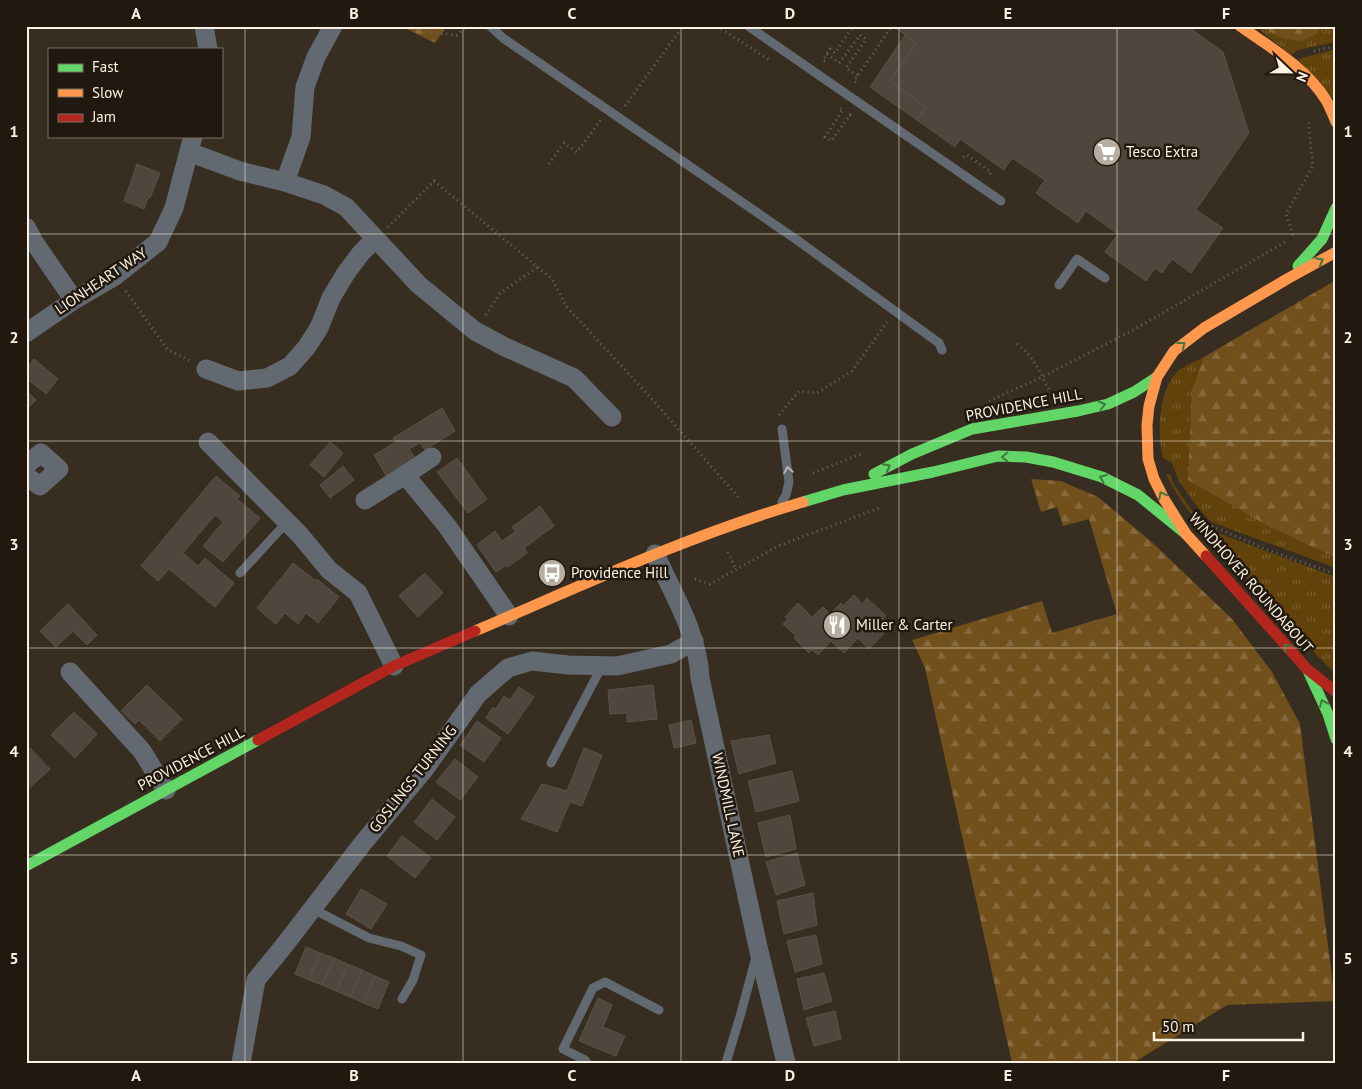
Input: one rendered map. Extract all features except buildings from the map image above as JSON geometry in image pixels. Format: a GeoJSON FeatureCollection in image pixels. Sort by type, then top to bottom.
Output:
{"type":"FeatureCollection","features":[{"type":"Feature","properties":{"kind":"main road"},"geometry":{"type":"LineString","coordinates":[[1240,26],[1311,80],[1326,100],[1336,122]]}},
{"type":"Feature","properties":{"kind":"main road"},"geometry":{"type":"LineString","coordinates":[[1287,279],[1322,238],[1336,208]]}},
{"type":"Feature","properties":{"kind":"main road","name":"WINDHOVER ROUNDABOUT"},"geometry":{"type":"LineString","coordinates":[[1336,252],[1204,328],[1174,351],[1157,377],[1147,425],[1148,458],[1154,479],[1186,534],[1307,669],[1336,692]]}},
{"type":"Feature","properties":{"kind":"main road","name":"PROVIDENCE HILL"},"geometry":{"type":"LineString","coordinates":[[843,490],[912,454],[972,429],[1108,404],[1134,392],[1157,377]]}},
{"type":"Feature","properties":{"kind":"main road","name":"PROVIDENCE HILL"},"geometry":{"type":"LineString","coordinates":[[29,859],[166,790],[394,666],[655,554],[779,509],[843,490],[933,472],[998,456],[1026,457],[1053,462],[1102,478],[1138,495],[1186,534]]}},
{"type":"Feature","properties":{"kind":"main road"},"geometry":{"type":"LineString","coordinates":[[1307,669],[1324,704],[1336,739]]}},
{"type":"Feature","properties":{"kind":"street"},"geometry":{"type":"LineString","coordinates":[[204,26],[208,48]]}},
{"type":"Feature","properties":{"kind":"street"},"geometry":{"type":"LineString","coordinates":[[284,182],[301,137],[306,87],[316,57],[333,26]]}},
{"type":"Feature","properties":{"kind":"street"},"geometry":{"type":"LineString","coordinates":[[191,144],[240,171],[284,182],[324,195],[346,207],[419,284],[475,330],[505,347],[574,378],[612,417]]}},
{"type":"Feature","properties":{"kind":"street","name":"LIONHEART WAY"},"geometry":{"type":"LineString","coordinates":[[26,333],[74,300],[115,276],[158,242],[174,208],[191,144]]}},
{"type":"Feature","properties":{"kind":"street"},"geometry":{"type":"LineString","coordinates":[[26,227],[34,242],[74,300]]}},
{"type":"Feature","properties":{"kind":"street"},"geometry":{"type":"LineString","coordinates":[[206,370],[234,387],[267,378],[290,366],[306,348],[319,328],[331,298],[346,273],[361,253],[375,239]]}},
{"type":"Feature","properties":{"kind":"street"},"geometry":{"type":"LineString","coordinates":[[208,442],[300,535],[329,570],[358,593],[394,666]]}},
{"type":"Feature","properties":{"kind":"street"},"geometry":{"type":"LineString","coordinates":[[26,465],[41,452],[59,469],[40,486],[26,476]]}},
{"type":"Feature","properties":{"kind":"street"},"geometry":{"type":"LineString","coordinates":[[365,500],[432,457]]}},
{"type":"Feature","properties":{"kind":"street"},"geometry":{"type":"LineString","coordinates":[[405,475],[447,526],[509,616]]}},
{"type":"Feature","properties":{"kind":"street","name":"WINDMILL LANE"},"geometry":{"type":"LineString","coordinates":[[655,554],[683,611],[694,641],[702,688],[758,947],[786,1063]]}},
{"type":"Feature","properties":{"kind":"street","name":"GOSLINGS TURNING"},"geometry":{"type":"LineString","coordinates":[[241,1063],[256,980],[363,843],[424,770],[478,694],[508,668],[532,661],[568,665],[617,666],[671,654],[694,641]]}},
{"type":"Feature","properties":{"kind":"street"},"geometry":{"type":"LineString","coordinates":[[70,672],[142,750],[166,790]]}},
{"type":"Feature","properties":{"kind":"lane"},"geometry":{"type":"LineString","coordinates":[[490,26],[503,38],[791,236],[895,310],[939,343],[942,350]]}},
{"type":"Feature","properties":{"kind":"lane"},"geometry":{"type":"LineString","coordinates":[[748,26],[1001,201]]}},
{"type":"Feature","properties":{"kind":"lane"},"geometry":{"type":"LineString","coordinates":[[1059,285],[1077,259],[1105,278]]}},
{"type":"Feature","properties":{"kind":"lane"},"geometry":{"type":"LineString","coordinates":[[779,509],[786,496],[789,482],[782,429]]}},
{"type":"Feature","properties":{"kind":"lane"},"geometry":{"type":"LineString","coordinates":[[240,573],[287,522]]}},
{"type":"Feature","properties":{"kind":"lane"},"geometry":{"type":"LineString","coordinates":[[551,763],[602,666]]}},
{"type":"Feature","properties":{"kind":"lane"},"geometry":{"type":"LineString","coordinates":[[313,909],[369,938],[401,946],[420,955],[413,980],[402,999]]}},
{"type":"Feature","properties":{"kind":"lane"},"geometry":{"type":"LineString","coordinates":[[726,1063],[758,947]]}},
{"type":"Feature","properties":{"kind":"lane"},"geometry":{"type":"LineString","coordinates":[[587,1063],[586,1060],[563,1049],[593,988],[605,982],[659,1010]]}},
{"type":"Feature","properties":{"kind":"path"},"geometry":{"type":"LineString","coordinates":[[418,26],[429,32],[457,35],[467,26]]}},
{"type":"Feature","properties":{"kind":"path"},"geometry":{"type":"LineString","coordinates":[[549,164],[564,143],[577,152],[614,102],[623,109],[683,26]]}},
{"type":"Feature","properties":{"kind":"path"},"geometry":{"type":"LineString","coordinates":[[717,26],[763,57],[777,64]]}},
{"type":"Feature","properties":{"kind":"path"},"geometry":{"type":"LineString","coordinates":[[827,63],[823,60],[826,54],[830,49],[835,53],[854,26]]}},
{"type":"Feature","properties":{"kind":"path"},"geometry":{"type":"LineString","coordinates":[[826,54],[839,63],[860,35],[866,39],[846,68],[858,76],[890,29],[886,26]]}},
{"type":"Feature","properties":{"kind":"path"},"geometry":{"type":"LineString","coordinates":[[1288,61],[1299,55],[1336,46]]}},
{"type":"Feature","properties":{"kind":"path"},"geometry":{"type":"LineString","coordinates":[[835,105],[843,110],[825,137],[831,141],[850,115],[860,122],[869,110]]}},
{"type":"Feature","properties":{"kind":"path"},"geometry":{"type":"LineString","coordinates":[[1042,377],[1135,329],[1286,242],[1294,234],[1286,214],[1313,166],[1309,123],[1305,114]]}},
{"type":"Feature","properties":{"kind":"path"},"geometry":{"type":"LineString","coordinates":[[375,239],[434,181],[552,279],[566,306],[651,398],[742,502]]}},
{"type":"Feature","properties":{"kind":"path"},"geometry":{"type":"LineString","coordinates":[[475,330],[500,293],[538,267]]}},
{"type":"Feature","properties":{"kind":"path"},"geometry":{"type":"LineString","coordinates":[[115,276],[167,348],[206,370]]}},
{"type":"Feature","properties":{"kind":"path"},"geometry":{"type":"LineString","coordinates":[[776,420],[799,391],[817,393],[852,371],[895,310]]}},
{"type":"Feature","properties":{"kind":"path"},"geometry":{"type":"LineString","coordinates":[[1017,344],[1026,350],[1032,358],[1052,399]]}},
{"type":"Feature","properties":{"kind":"path"},"geometry":{"type":"LineString","coordinates":[[695,579],[710,584],[778,546],[882,507]]}},
{"type":"Feature","properties":{"kind":"path"},"geometry":{"type":"LineString","coordinates":[[1209,525],[1270,551],[1336,574]]}},
{"type":"Feature","properties":{"kind":"path"},"geometry":{"type":"LineString","coordinates":[[725,544],[736,570]]}},
{"type":"Feature","properties":{"kind":"green space"},"geometry":{"type":"Polygon","coordinates":[[[401,26],[447,26],[435,43],[401,26]]]}},
{"type":"Feature","properties":{"kind":"green space"},"geometry":{"type":"Polygon","coordinates":[[[1255,26],[1332,26],[1336,32],[1336,42],[1298,50],[1291,55],[1255,26]]]}},
{"type":"Feature","properties":{"kind":"green space"},"geometry":{"type":"Polygon","coordinates":[[[1259,26],[1320,26],[1317,34],[1301,41],[1282,38],[1259,26]]]}},
{"type":"Feature","properties":{"kind":"green space"},"geometry":{"type":"Polygon","coordinates":[[[1336,49],[1336,102],[1298,59],[1336,49]]]}},
{"type":"Feature","properties":{"kind":"green space"},"geometry":{"type":"Polygon","coordinates":[[[1336,280],[1336,558],[1270,527],[1188,480],[1192,390],[1204,357],[1336,280]]]}},
{"type":"Feature","properties":{"kind":"green space"},"geometry":{"type":"Polygon","coordinates":[[[1204,357],[1192,391],[1270,527],[1336,558],[1336,568],[1211,522],[1195,504],[1179,481],[1172,463],[1163,458],[1160,425],[1166,390],[1179,370],[1204,357]]]}},
{"type":"Feature","properties":{"kind":"green space"},"geometry":{"type":"Polygon","coordinates":[[[1166,474],[1170,474],[1173,483],[1207,529],[1336,577],[1336,674],[1298,636],[1199,524],[1181,500],[1166,474]]]}},
{"type":"Feature","properties":{"kind":"green space"},"geometry":{"type":"Polygon","coordinates":[[[1031,479],[1061,481],[1098,497],[1155,545],[1232,619],[1272,672],[1300,724],[1335,1001],[1227,1005],[1133,1063],[1012,1063],[925,668],[912,640],[1042,601],[1052,633],[1117,614],[1089,519],[1063,526],[1057,507],[1041,512],[1031,479]]]}},
{"type":"Feature","properties":{"kind":"traffic: fast"},"geometry":{"type":"LineString","coordinates":[[1298,266],[1322,239],[1336,208]]}},
{"type":"Feature","properties":{"kind":"traffic: fast"},"geometry":{"type":"LineString","coordinates":[[874,474],[912,454],[972,429],[1108,404],[1134,392],[1157,377]]}},
{"type":"Feature","properties":{"kind":"traffic: fast"},"geometry":{"type":"LineString","coordinates":[[803,502],[843,490],[933,472],[998,456],[1026,457],[1053,462],[1102,477],[1138,495],[1186,534]]}},
{"type":"Feature","properties":{"kind":"traffic: fast"},"geometry":{"type":"LineString","coordinates":[[1309,673],[1328,714],[1336,739]]}},
{"type":"Feature","properties":{"kind":"traffic: fast"},"geometry":{"type":"LineString","coordinates":[[26,866],[258,740]]}},
{"type":"Feature","properties":{"kind":"traffic: slow"},"geometry":{"type":"LineString","coordinates":[[1240,26],[1298,68],[1318,88],[1336,122]]}},
{"type":"Feature","properties":{"kind":"traffic: slow"},"geometry":{"type":"LineString","coordinates":[[1206,556],[1186,534],[1164,499],[1154,479],[1148,459],[1147,425],[1149,406],[1157,377],[1174,351],[1204,328],[1336,252]]}},
{"type":"Feature","properties":{"kind":"traffic: slow"},"geometry":{"type":"LineString","coordinates":[[475,631],[678,545],[803,502]]}},
{"type":"Feature","properties":{"kind":"traffic: jam"},"geometry":{"type":"LineString","coordinates":[[1206,556],[1307,669],[1336,692]]}},
{"type":"Feature","properties":{"kind":"traffic: jam"},"geometry":{"type":"LineString","coordinates":[[258,740],[394,666],[475,631]]}},
{"type":"Feature","properties":{"kind":"place","name":"Tesco Extra"},"geometry":{"type":"Point","coordinates":[1107,152]}},
{"type":"Feature","properties":{"kind":"place","name":"Providence Hill"},"geometry":{"type":"Point","coordinates":[552,573]}},
{"type":"Feature","properties":{"kind":"place","name":"Miller & Carter"},"geometry":{"type":"Point","coordinates":[837,625]}}]}
